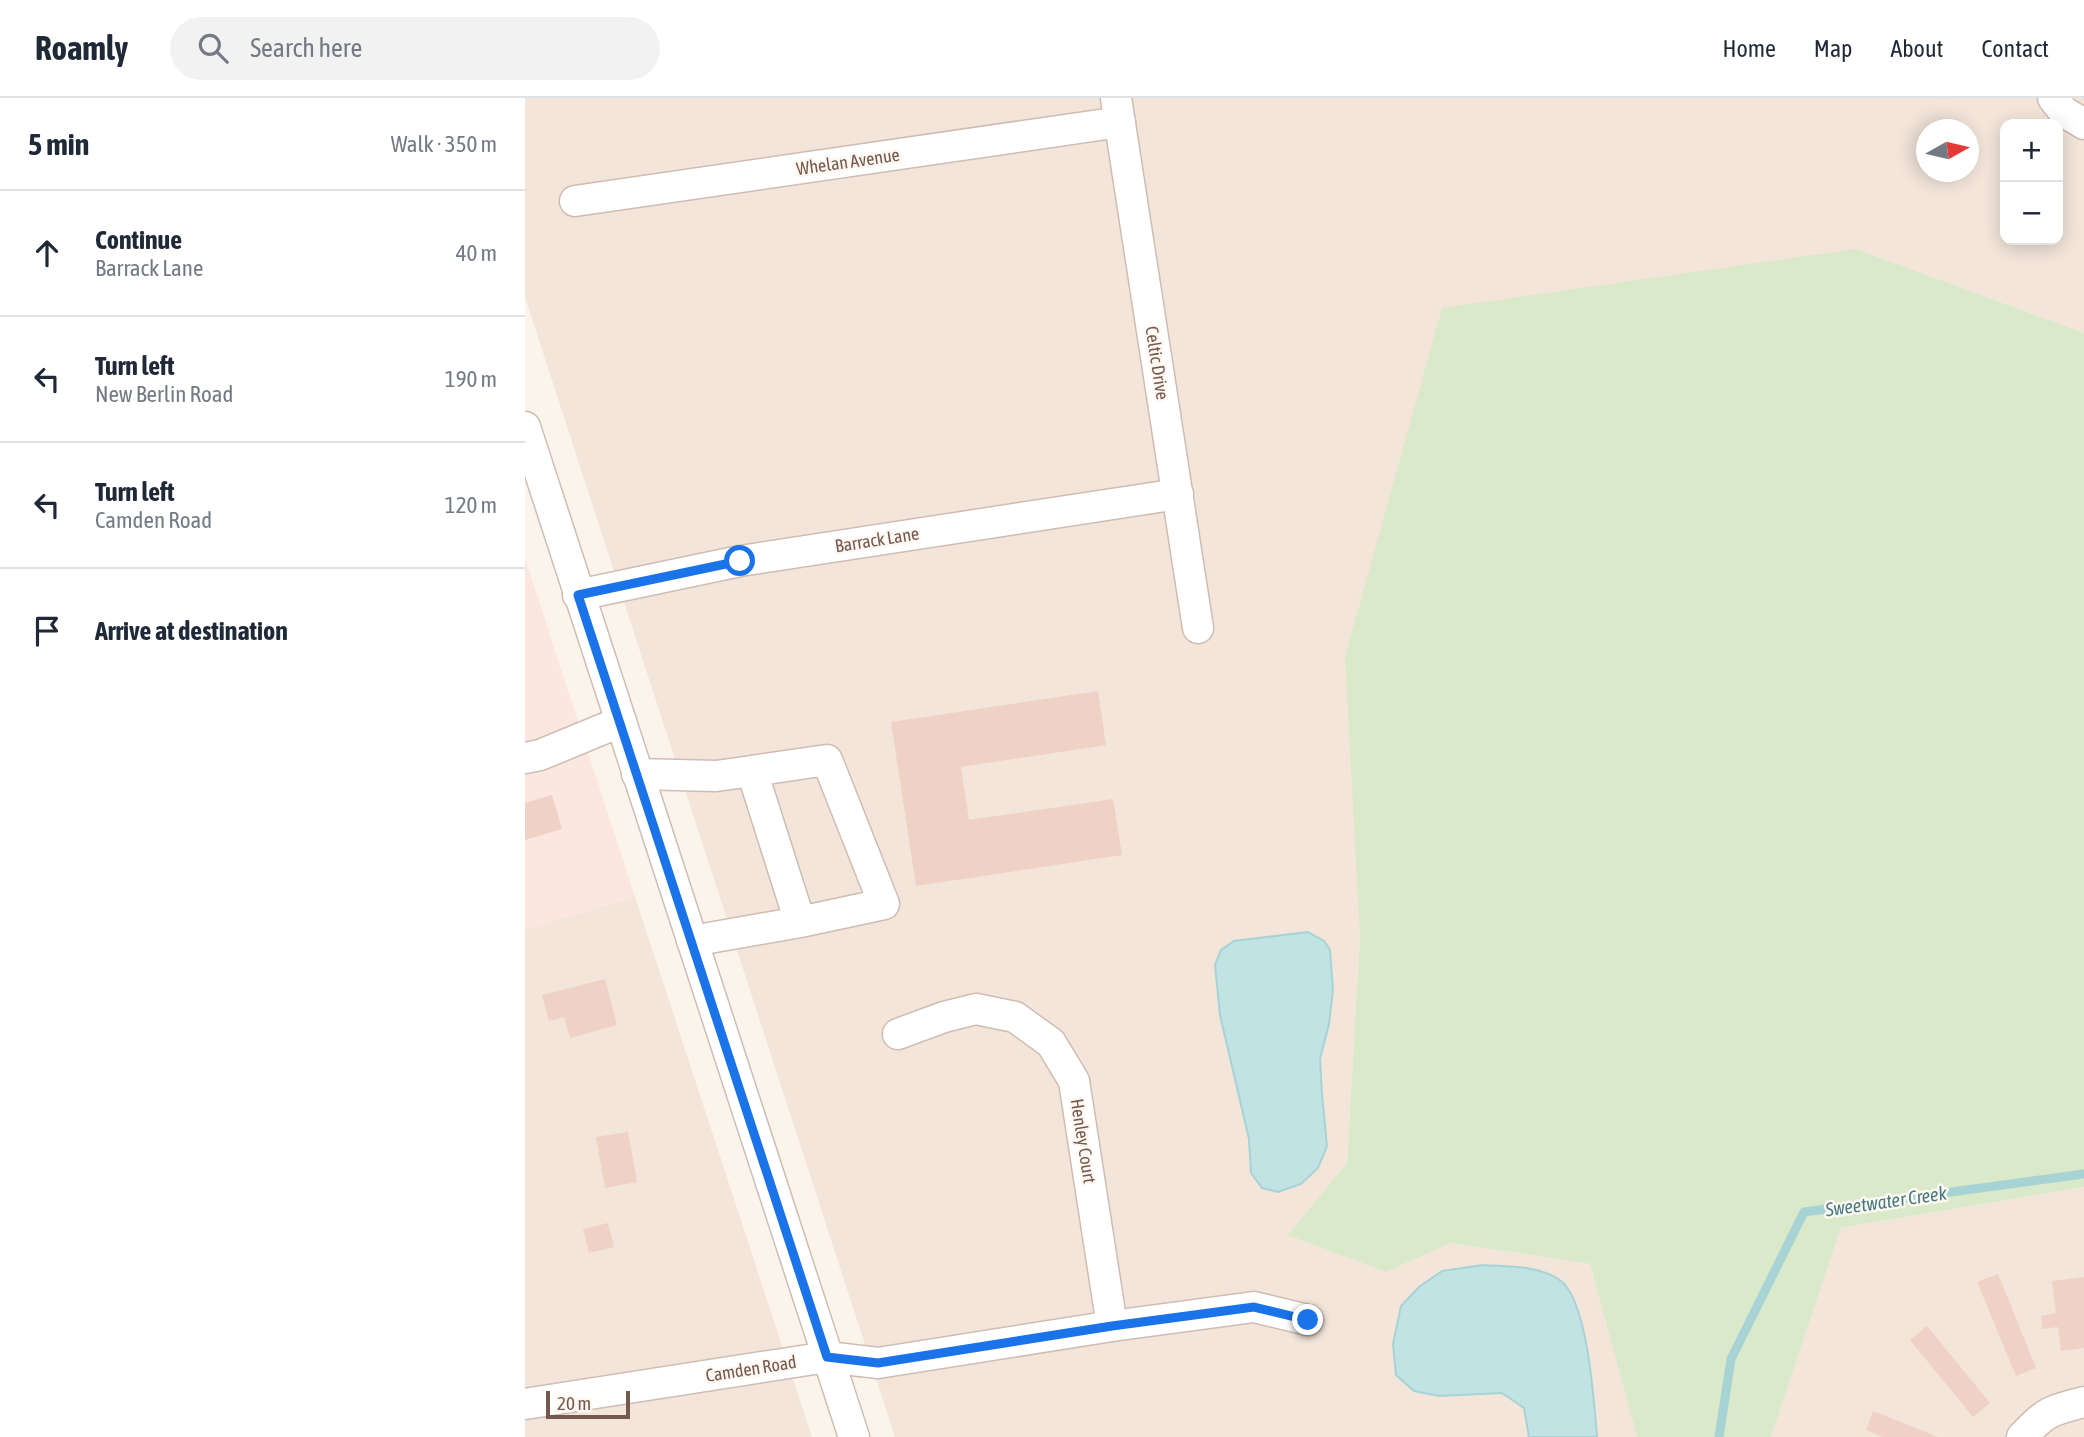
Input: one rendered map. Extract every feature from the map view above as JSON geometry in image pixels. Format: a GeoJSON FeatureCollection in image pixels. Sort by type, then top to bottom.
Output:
{"type":"FeatureCollection","features":[{"type":"Feature","properties":{"kind":"street"},"geometry":{"type":"LineString","coordinates":[[2053,98],[2064,112],[2084,124]]}},
{"type":"Feature","properties":{"kind":"street","name":"Whelan Avenue"},"geometry":{"type":"LineString","coordinates":[[575,201],[1118,110]]}},
{"type":"Feature","properties":{"kind":"street","name":"Celtic Drive"},"geometry":{"type":"LineString","coordinates":[[1118,110],[1198,628]]}},
{"type":"Feature","properties":{"kind":"street"},"geometry":{"type":"LineString","coordinates":[[525,427],[854,1437]]}},
{"type":"Feature","properties":{"kind":"street","name":"Barrack Lane"},"geometry":{"type":"LineString","coordinates":[[578,595],[740,561],[1178,494]]}},
{"type":"Feature","properties":{"kind":"street"},"geometry":{"type":"LineString","coordinates":[[525,758],[540,755],[620,722]]}},
{"type":"Feature","properties":{"kind":"street"},"geometry":{"type":"LineString","coordinates":[[637,774],[716,776],[827,760],[884,904],[692,941]]}},
{"type":"Feature","properties":{"kind":"street"},"geometry":{"type":"LineString","coordinates":[[752,771],[800,922]]}},
{"type":"Feature","properties":{"kind":"street","name":"Henley Court"},"geometry":{"type":"LineString","coordinates":[[898,1034],[944,1017],[976,1009],[1015,1017],[1051,1043],[1074,1081],[1112,1326]]}},
{"type":"Feature","properties":{"kind":"street","name":"Camden Road"},"geometry":{"type":"LineString","coordinates":[[525,1404],[827,1357],[878,1363],[1112,1326],[1254,1307],[1308,1320]]}},
{"type":"Feature","properties":{"kind":"street"},"geometry":{"type":"LineString","coordinates":[[2022,1437],[2053,1409],[2084,1402]]}},
{"type":"Feature","properties":{"kind":"shaded area"},"geometry":{"type":"Polygon","coordinates":[[[525,98],[2084,98],[2084,333],[1856,249],[1360,936],[1347,1163],[1289,1235],[1386,1272],[1451,1243],[1590,1264],[1637,1437],[895,1437],[525,297],[525,98]]]}},
{"type":"Feature","properties":{"kind":"shaded area"},"geometry":{"type":"Polygon","coordinates":[[[525,558],[635,897],[525,929],[525,558]]]}},
{"type":"Feature","properties":{"kind":"shaded area"},"geometry":{"type":"Polygon","coordinates":[[[635,897],[812,1437],[525,1437],[525,929],[635,897]]]}},
{"type":"Feature","properties":{"kind":"shaded area"},"geometry":{"type":"Polygon","coordinates":[[[2084,1187],[2084,1437],[1771,1437],[1841,1228],[2084,1187]]]}},
{"type":"Feature","properties":{"kind":"green space"},"geometry":{"type":"Polygon","coordinates":[[[1856,249],[2084,333],[2084,1187],[1841,1228],[1771,1437],[1637,1437],[1590,1264],[1451,1243],[1386,1272],[1288,1235],[1347,1163],[1360,936],[1345,657],[1442,308],[1856,249]]]}},
{"type":"Feature","properties":{"kind":"water"},"geometry":{"type":"Polygon","coordinates":[[[1308,932],[1324,941],[1330,950],[1333,990],[1329,1024],[1320,1059],[1327,1146],[1318,1168],[1301,1184],[1278,1192],[1262,1188],[1251,1173],[1249,1139],[1220,1015],[1215,965],[1221,950],[1234,941],[1308,932]]]}},
{"type":"Feature","properties":{"kind":"water"},"geometry":{"type":"Polygon","coordinates":[[[1483,1265],[1543,1272],[1561,1281],[1570,1292],[1578,1309],[1588,1354],[1597,1437],[1529,1437],[1524,1408],[1502,1393],[1439,1396],[1414,1391],[1396,1375],[1393,1344],[1401,1306],[1419,1287],[1442,1271],[1483,1265]]]}},
{"type":"Feature","properties":{"kind":"building"},"geometry":{"type":"Polygon","coordinates":[[[1098,691],[1106,745],[961,767],[969,820],[1113,799],[1122,855],[916,886],[891,722],[1098,691]]]}},
{"type":"Feature","properties":{"kind":"building"},"geometry":{"type":"Polygon","coordinates":[[[552,795],[562,829],[525,840],[525,803],[552,795]]]}},
{"type":"Feature","properties":{"kind":"building"},"geometry":{"type":"Polygon","coordinates":[[[605,979],[617,1025],[570,1038],[564,1017],[549,1021],[542,995],[605,979]]]}},
{"type":"Feature","properties":{"kind":"building"},"geometry":{"type":"Polygon","coordinates":[[[628,1132],[637,1182],[605,1188],[596,1137],[628,1132]]]}},
{"type":"Feature","properties":{"kind":"building"},"geometry":{"type":"Polygon","coordinates":[[[608,1223],[614,1247],[589,1253],[583,1229],[608,1223]]]}},
{"type":"Feature","properties":{"kind":"building"},"geometry":{"type":"Polygon","coordinates":[[[1998,1274],[2036,1368],[2016,1376],[1977,1282],[1998,1274]]]}},
{"type":"Feature","properties":{"kind":"building"},"geometry":{"type":"Polygon","coordinates":[[[2084,1277],[2084,1348],[2061,1351],[2058,1327],[2042,1329],[2041,1316],[2056,1313],[2052,1281],[2084,1277]]]}},
{"type":"Feature","properties":{"kind":"building"},"geometry":{"type":"Polygon","coordinates":[[[1927,1326],[1990,1403],[1973,1417],[1910,1340],[1927,1326]]]}},
{"type":"Feature","properties":{"kind":"building"},"geometry":{"type":"Polygon","coordinates":[[[1873,1411],[1938,1437],[1883,1437],[1866,1430],[1873,1411]]]}},
{"type":"Feature","properties":{"kind":"waterway","name":"Sweetwater Creek"},"geometry":{"type":"LineString","coordinates":[[1719,1437],[1731,1359],[1804,1212],[2084,1174]]}},
{"type":"Feature","properties":{"kind":"route"},"geometry":{"type":"LineString","coordinates":[[740,561],[578,595],[827,1357],[878,1363],[1112,1326],[1254,1307],[1308,1320]]}}]}
